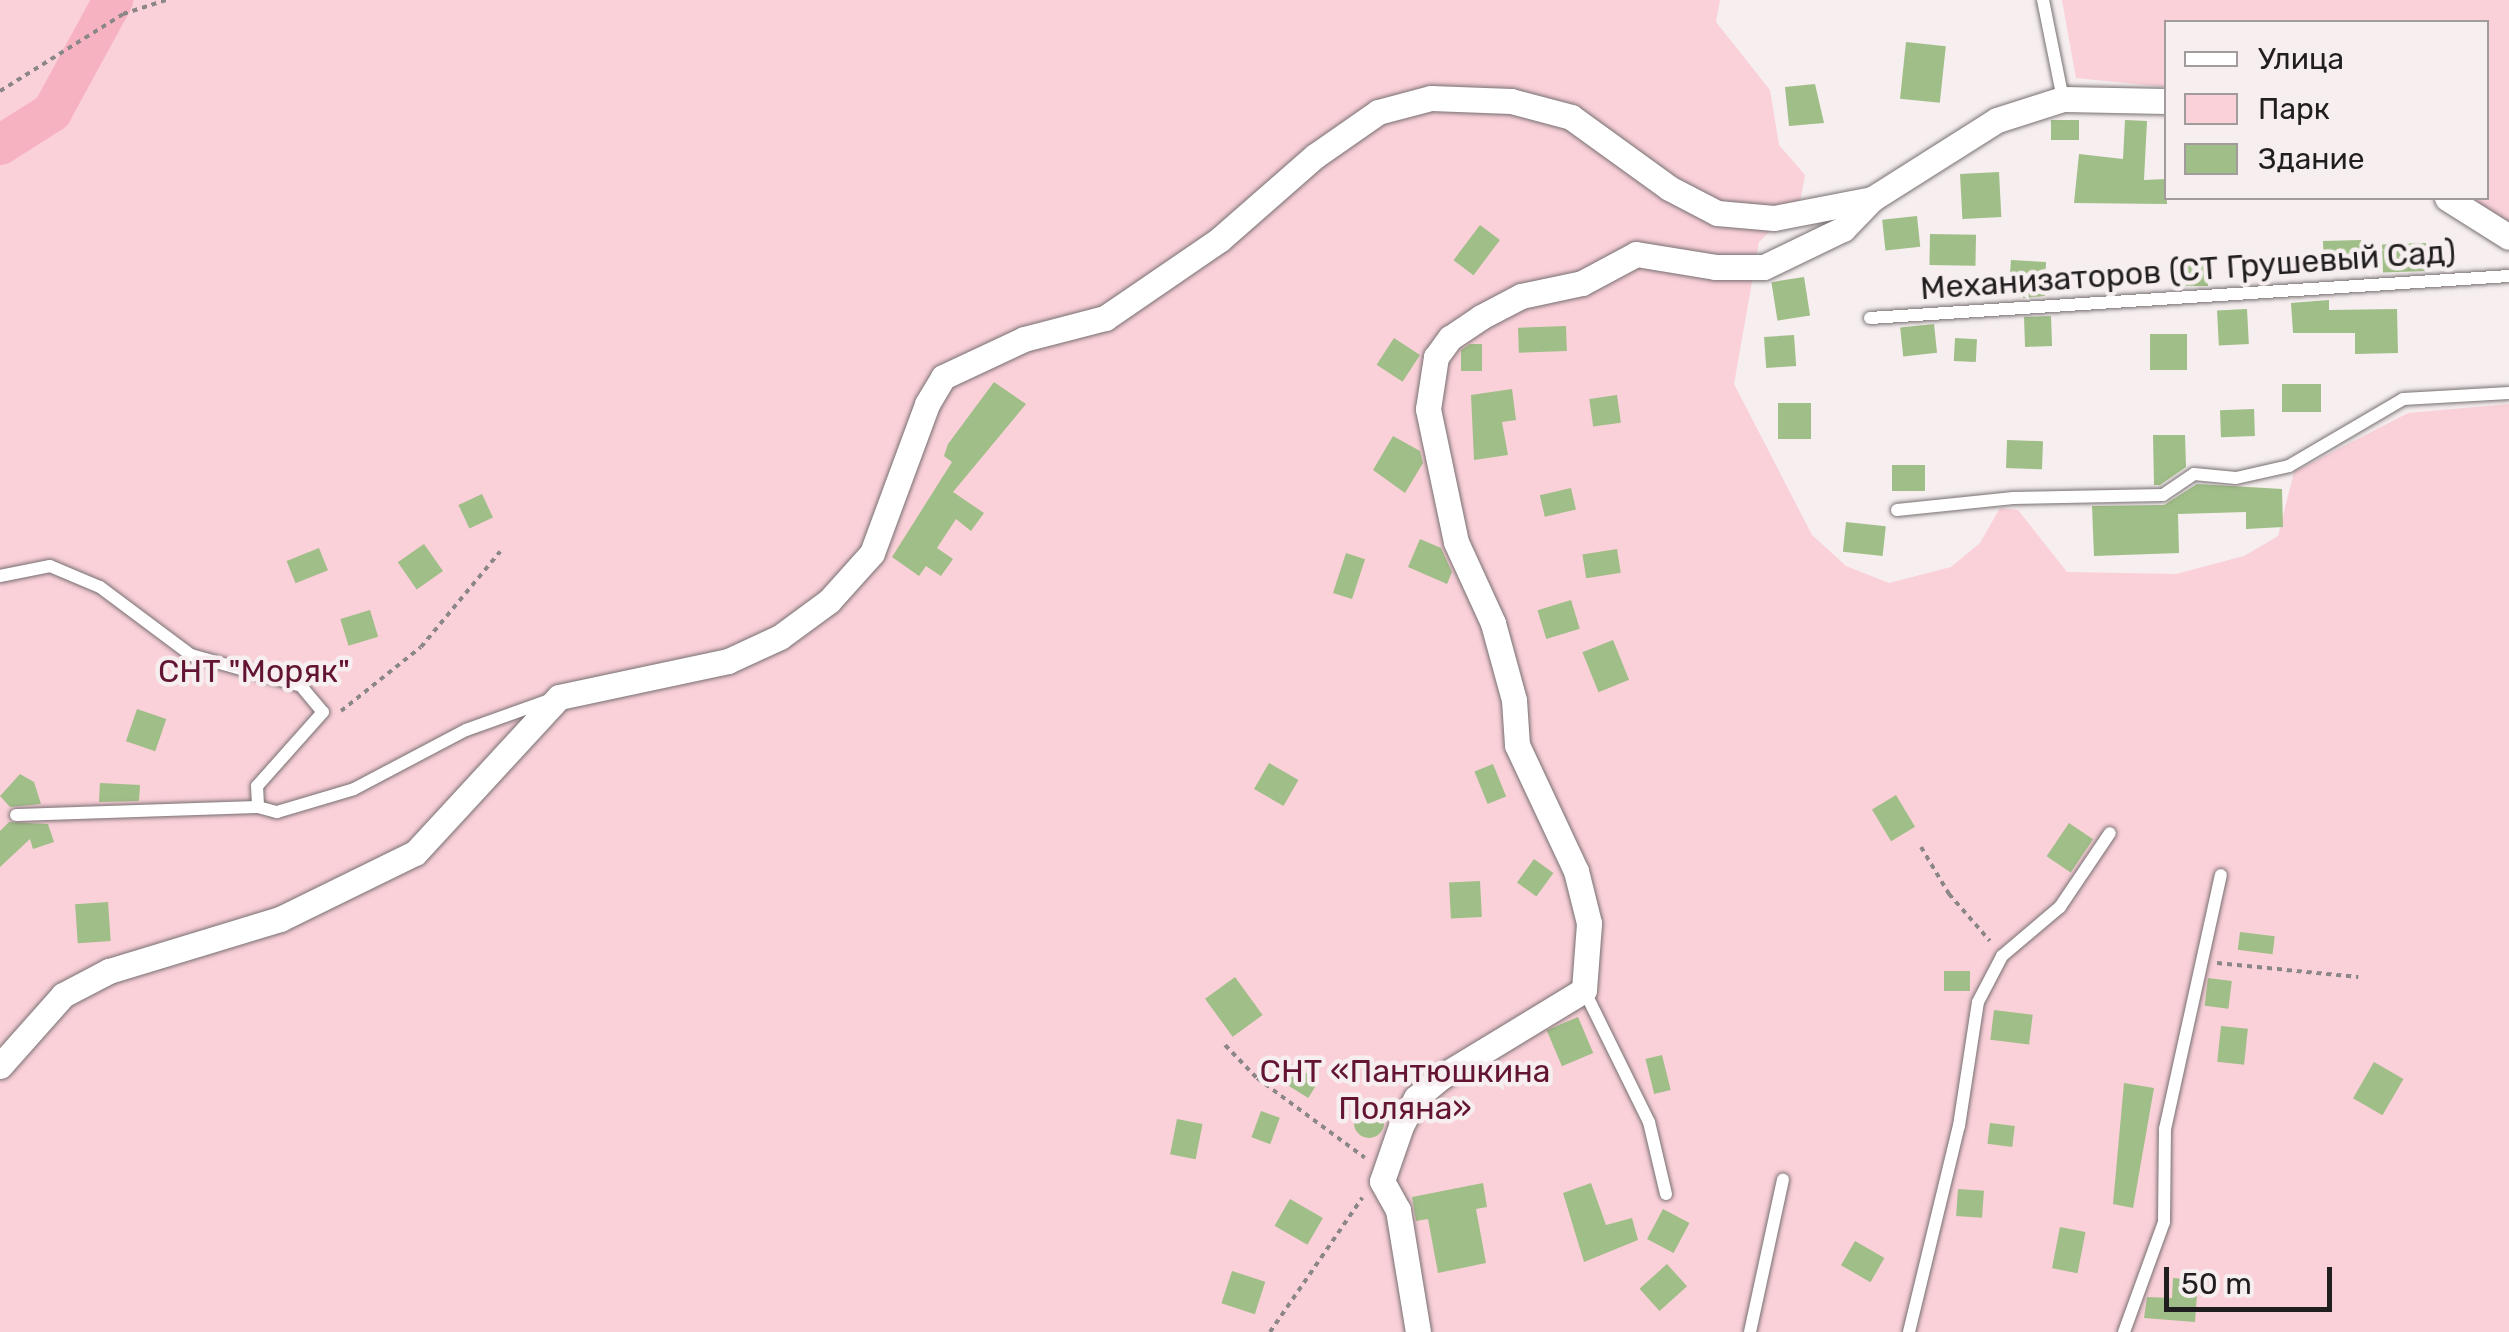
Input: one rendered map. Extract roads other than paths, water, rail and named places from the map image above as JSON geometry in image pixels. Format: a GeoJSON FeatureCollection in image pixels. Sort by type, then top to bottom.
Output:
{"type":"FeatureCollection","features":[{"type":"Feature","properties":{"kind":"street"},"geometry":{"type":"LineString","coordinates":[[0,1066],[63,995],[108,971],[280,920],[415,853],[559,697],[728,661],[780,637],[830,601],[872,553],[926,404],[943,378],[1011,344],[1104,318],[1219,240],[1315,156],[1378,112],[1430,98],[1511,101],[1571,117],[1669,188],[1717,213],[1774,218],[1872,199]]}},
{"type":"Feature","properties":{"kind":"street"},"geometry":{"type":"LineString","coordinates":[[1418,1332],[1398,1210],[1382,1181],[1401,1126],[1416,1098],[1442,1077],[1584,990],[1589,923],[1576,871],[1517,745],[1514,700],[1493,623],[1456,542],[1428,409],[1436,357],[1450,338],[1521,296],[1582,283],[1636,254],[1715,267],[1764,267],[1843,229],[1872,199],[1997,120],[2063,99],[2164,101]]}},
{"type":"Feature","properties":{"kind":"street"},"geometry":{"type":"LineString","coordinates":[[2450,200],[2509,237]]}},
{"type":"Feature","properties":{"kind":"lane"},"geometry":{"type":"LineString","coordinates":[[2042,0],[2063,99]]}},
{"type":"Feature","properties":{"kind":"lane","name":"Механизаторов (СТ Грушевый Сад)"},"geometry":{"type":"LineString","coordinates":[[1870,318],[2509,276]]}},
{"type":"Feature","properties":{"kind":"lane"},"geometry":{"type":"LineString","coordinates":[[1897,510],[2013,498],[2164,496],[2194,474],[2236,478],[2289,466],[2403,399],[2509,393]]}},
{"type":"Feature","properties":{"kind":"lane"},"geometry":{"type":"LineString","coordinates":[[0,576],[50,566],[100,587],[191,655],[301,686],[323,712],[257,786],[258,807]]}},
{"type":"Feature","properties":{"kind":"lane"},"geometry":{"type":"LineString","coordinates":[[16,815],[258,807],[277,812],[303,808],[466,730],[559,697]]}},
{"type":"Feature","properties":{"kind":"lane"},"geometry":{"type":"LineString","coordinates":[[1909,1332],[1959,1126],[1978,1002],[2002,956],[2060,907],[2110,832]]}},
{"type":"Feature","properties":{"kind":"lane"},"geometry":{"type":"LineString","coordinates":[[2124,1332],[2164,1222],[2165,1130],[2221,876]]}},
{"type":"Feature","properties":{"kind":"lane"},"geometry":{"type":"LineString","coordinates":[[1584,990],[1649,1122],[1666,1194]]}},
{"type":"Feature","properties":{"kind":"lane"},"geometry":{"type":"LineString","coordinates":[[1750,1332],[1783,1180]]}},
{"type":"Feature","properties":{"kind":"waterway"},"geometry":{"type":"LineString","coordinates":[[0,145],[52,112],[113,0]]}},
{"type":"Feature","properties":{"kind":"park label","name":"СНТ \"Моряк\""},"geometry":{"type":"Point","coordinates":[254,671]}},
{"type":"Feature","properties":{"kind":"park label","name":"СНТ «Пантюшкина Поляна»"},"geometry":{"type":"Point","coordinates":[1405,1090]}}]}
